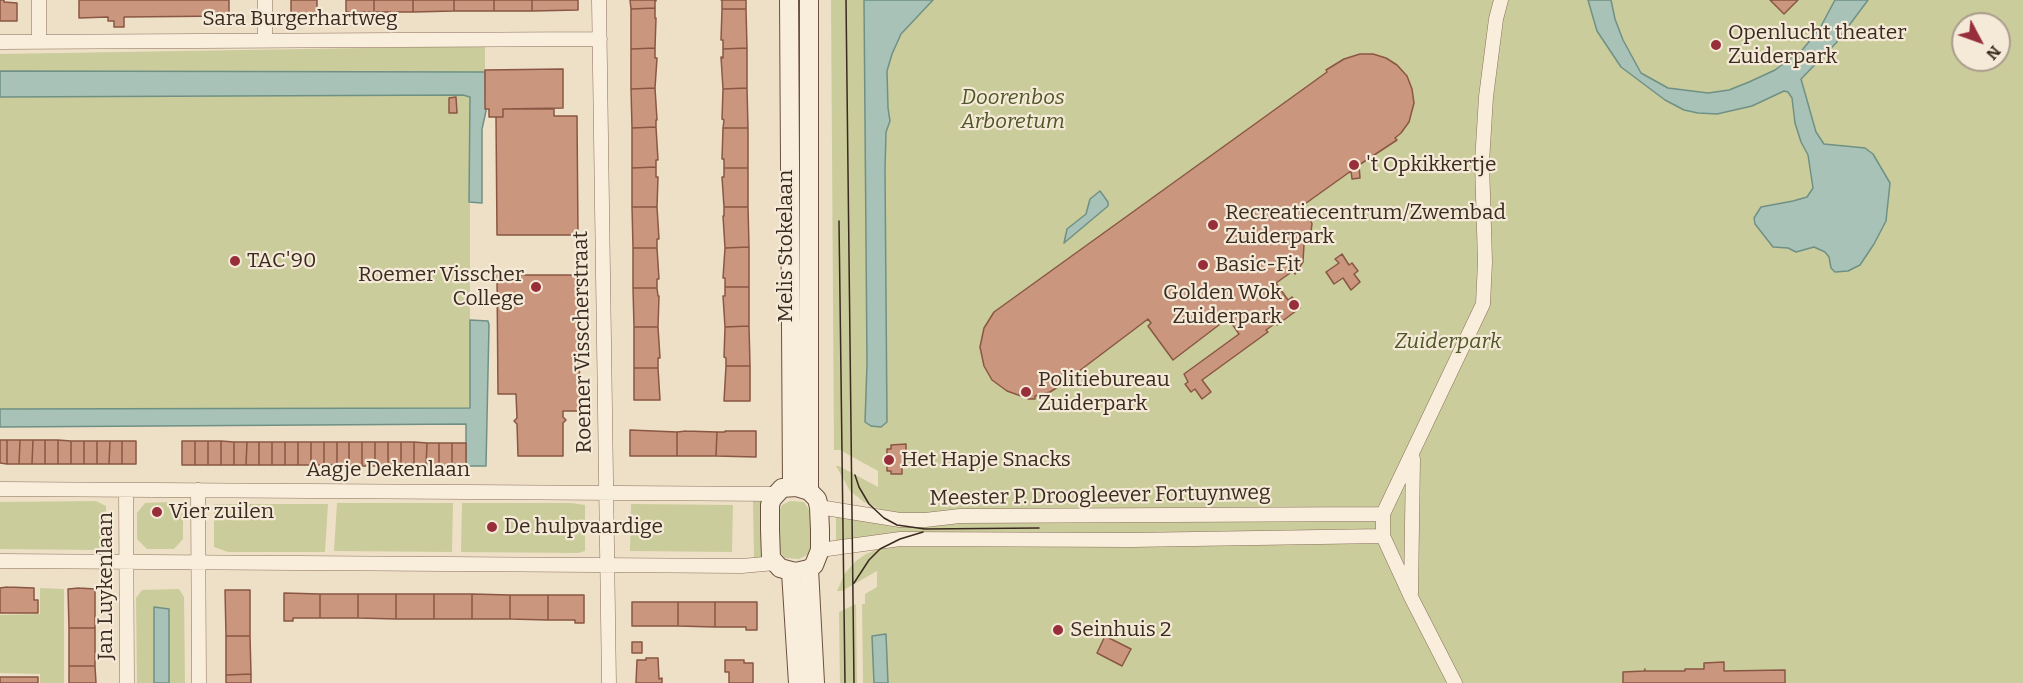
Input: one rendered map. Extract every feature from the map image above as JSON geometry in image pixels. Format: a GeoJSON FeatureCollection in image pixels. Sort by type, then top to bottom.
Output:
{"type":"FeatureCollection","features":[{"type":"Feature","properties":{"kind":"street"},"geometry":{"type":"LineString","coordinates":[[39,0],[39,42]]}},
{"type":"Feature","properties":{"kind":"street"},"geometry":{"type":"LineString","coordinates":[[265,0],[265,40]]}},
{"type":"Feature","properties":{"kind":"street","name":"Roemer Visscherstraat"},"geometry":{"type":"LineString","coordinates":[[599,0],[609,683]]}},
{"type":"Feature","properties":{"kind":"street","name":"Melis Stokelaan"},"geometry":{"type":"LineString","coordinates":[[789,0],[799,495]]}},
{"type":"Feature","properties":{"kind":"street","name":"Melis Stokelaan"},"geometry":{"type":"LineString","coordinates":[[799,495],[809,0]]}},
{"type":"Feature","properties":{"kind":"street"},"geometry":{"type":"LineString","coordinates":[[1455,683],[1383,536],[1383,514],[1483,304],[1485,262],[1482,162],[1486,97],[1496,19],[1501,0]]}},
{"type":"Feature","properties":{"kind":"street","name":"Sara Burgerhartweg"},"geometry":{"type":"LineString","coordinates":[[0,42],[600,39]]}},
{"type":"Feature","properties":{"kind":"street"},"geometry":{"type":"LineString","coordinates":[[1411,597],[1413,454]]}},
{"type":"Feature","properties":{"kind":"street","name":"Aagje Dekenlaan"},"geometry":{"type":"LineString","coordinates":[[0,489],[799,495]]}},
{"type":"Feature","properties":{"kind":"street","name":"Jan Luykenlaan"},"geometry":{"type":"LineString","coordinates":[[126,490],[127,683]]}},
{"type":"Feature","properties":{"kind":"street"},"geometry":{"type":"LineString","coordinates":[[198,490],[199,683]]}},
{"type":"Feature","properties":{"kind":"street"},"geometry":{"type":"LineString","coordinates":[[799,495],[820,550],[814,565],[800,571],[784,571],[775,563],[770,553],[770,505],[799,495]]}},
{"type":"Feature","properties":{"kind":"street","name":"Meester P. Droogleever Fortuynweg"},"geometry":{"type":"LineString","coordinates":[[799,495],[891,519],[908,520],[960,516],[1383,514]]}},
{"type":"Feature","properties":{"kind":"street","name":"Meester P. Droogleever Fortuynweg"},"geometry":{"type":"LineString","coordinates":[[820,550],[897,539],[1131,540],[1383,536]]}},
{"type":"Feature","properties":{"kind":"street"},"geometry":{"type":"LineString","coordinates":[[0,561],[607,563],[742,566],[775,563]]}},
{"type":"Feature","properties":{"kind":"street"},"geometry":{"type":"LineString","coordinates":[[798,683],[800,571]]}},
{"type":"Feature","properties":{"kind":"street"},"geometry":{"type":"LineString","coordinates":[[800,571],[815,683]]}},
{"type":"Feature","properties":{"kind":"green space","name":"Zuiderpark"},"geometry":{"type":"Polygon","coordinates":[[[831,0],[864,0],[867,364],[865,421],[877,427],[873,0],[2023,0],[2023,683],[863,683],[862,604],[865,604],[865,594],[877,587],[877,571],[842,591],[837,591],[845,573],[856,561],[878,549],[879,535],[836,543],[836,515],[879,522],[879,509],[864,502],[850,491],[836,466],[878,487],[878,471],[840,450],[834,450],[831,0]]]}},
{"type":"Feature","properties":{"kind":"green space"},"geometry":{"type":"Polygon","coordinates":[[[485,46],[485,72],[0,71],[0,54],[485,46]]]}},
{"type":"Feature","properties":{"kind":"green space","name":"TAC'90"},"geometry":{"type":"Polygon","coordinates":[[[463,95],[470,97],[470,408],[0,409],[0,97],[463,95]]]}},
{"type":"Feature","properties":{"kind":"green space"},"geometry":{"type":"Polygon","coordinates":[[[753,499],[762,501],[764,555],[762,559],[754,559],[753,499]]]}},
{"type":"Feature","properties":{"kind":"green space"},"geometry":{"type":"Polygon","coordinates":[[[96,501],[106,506],[106,546],[97,550],[0,549],[0,502],[96,501]]]}},
{"type":"Feature","properties":{"kind":"green space"},"geometry":{"type":"Polygon","coordinates":[[[790,501],[804,502],[811,513],[811,550],[809,554],[799,559],[785,558],[778,549],[779,512],[782,505],[790,501]]]}},
{"type":"Feature","properties":{"kind":"green space"},"geometry":{"type":"Polygon","coordinates":[[[171,502],[183,514],[183,539],[174,549],[147,549],[137,539],[137,513],[145,503],[171,502]]]}},
{"type":"Feature","properties":{"kind":"green space"},"geometry":{"type":"Polygon","coordinates":[[[337,503],[453,503],[452,552],[334,551],[337,503]]]}},
{"type":"Feature","properties":{"kind":"green space"},"geometry":{"type":"Polygon","coordinates":[[[462,503],[585,505],[585,551],[578,553],[461,552],[462,503]]]}},
{"type":"Feature","properties":{"kind":"green space"},"geometry":{"type":"Polygon","coordinates":[[[214,504],[328,504],[325,552],[228,552],[214,547],[214,504]]]}},
{"type":"Feature","properties":{"kind":"green space"},"geometry":{"type":"Polygon","coordinates":[[[631,504],[733,505],[732,552],[630,551],[631,504]]]}},
{"type":"Feature","properties":{"kind":"green space"},"geometry":{"type":"Polygon","coordinates":[[[40,588],[64,589],[64,683],[40,683],[40,674],[0,673],[0,615],[40,614],[40,588]]]}},
{"type":"Feature","properties":{"kind":"green space"},"geometry":{"type":"Polygon","coordinates":[[[179,589],[184,597],[185,683],[169,683],[169,609],[154,607],[154,683],[137,683],[136,598],[142,590],[179,589]]]}},
{"type":"Feature","properties":{"kind":"green space"},"geometry":{"type":"Polygon","coordinates":[[[856,604],[857,683],[840,683],[839,612],[856,604]]]}},
{"type":"Feature","properties":{"kind":"shaded area"},"geometry":{"type":"Polygon","coordinates":[[[864,0],[933,0],[901,34],[887,71],[890,121],[886,132],[885,170],[887,422],[881,427],[871,426],[865,422],[867,364],[864,0]]]}},
{"type":"Feature","properties":{"kind":"shaded area"},"geometry":{"type":"Polygon","coordinates":[[[1588,0],[1611,0],[1623,40],[1641,73],[1668,88],[1708,93],[1729,90],[1775,70],[1803,49],[1820,28],[1835,0],[1868,0],[1836,43],[1801,79],[1816,132],[1824,144],[1865,148],[1873,154],[1890,183],[1886,221],[1860,265],[1848,271],[1835,272],[1825,252],[1814,247],[1796,252],[1788,248],[1773,247],[1755,224],[1754,218],[1761,207],[1807,197],[1813,188],[1808,155],[1801,142],[1795,123],[1792,98],[1788,92],[1784,91],[1752,106],[1717,114],[1684,110],[1665,100],[1621,67],[1597,31],[1588,0]]]}},
{"type":"Feature","properties":{"kind":"shaded area"},"geometry":{"type":"Polygon","coordinates":[[[0,71],[485,72],[486,111],[482,129],[482,203],[469,202],[470,97],[463,95],[0,97],[0,71]]]}},
{"type":"Feature","properties":{"kind":"shaded area"},"geometry":{"type":"Polygon","coordinates":[[[1100,191],[1108,202],[1108,206],[1064,243],[1067,229],[1086,214],[1090,199],[1100,191]]]}},
{"type":"Feature","properties":{"kind":"shaded area"},"geometry":{"type":"Polygon","coordinates":[[[470,320],[488,321],[489,325],[486,466],[466,466],[466,424],[0,427],[0,409],[470,408],[470,320]]]}},
{"type":"Feature","properties":{"kind":"shaded area"},"geometry":{"type":"Polygon","coordinates":[[[154,607],[169,609],[169,683],[154,683],[154,607]]]}},
{"type":"Feature","properties":{"kind":"shaded area"},"geometry":{"type":"Polygon","coordinates":[[[886,634],[888,683],[874,683],[872,636],[886,634]]]}},
{"type":"Feature","properties":{"kind":"building"},"geometry":{"type":"Polygon","coordinates":[[[0,0],[17,3],[17,21],[0,21],[0,0]]]}},
{"type":"Feature","properties":{"kind":"building"},"geometry":{"type":"Polygon","coordinates":[[[79,0],[229,0],[229,16],[124,17],[124,27],[114,27],[114,21],[108,21],[108,17],[79,18],[79,0]]]}},
{"type":"Feature","properties":{"kind":"building"},"geometry":{"type":"Polygon","coordinates":[[[291,0],[317,0],[317,18],[291,18],[291,0]]]}},
{"type":"Feature","properties":{"kind":"building"},"geometry":{"type":"Polygon","coordinates":[[[346,0],[374,0],[374,12],[346,12],[346,0]]]}},
{"type":"Feature","properties":{"kind":"building"},"geometry":{"type":"Polygon","coordinates":[[[374,0],[413,0],[413,12],[374,12],[374,0]]]}},
{"type":"Feature","properties":{"kind":"building"},"geometry":{"type":"Polygon","coordinates":[[[413,0],[454,0],[454,11],[413,12],[413,0]]]}},
{"type":"Feature","properties":{"kind":"building"},"geometry":{"type":"Polygon","coordinates":[[[454,0],[494,0],[494,11],[454,11],[454,0]]]}},
{"type":"Feature","properties":{"kind":"building"},"geometry":{"type":"Polygon","coordinates":[[[494,0],[532,0],[532,11],[494,11],[494,0]]]}},
{"type":"Feature","properties":{"kind":"building"},"geometry":{"type":"Polygon","coordinates":[[[532,0],[578,0],[578,10],[532,11],[532,0]]]}},
{"type":"Feature","properties":{"kind":"building"},"geometry":{"type":"Polygon","coordinates":[[[630,0],[656,0],[655,8],[631,9],[630,0]]]}},
{"type":"Feature","properties":{"kind":"building"},"geometry":{"type":"Polygon","coordinates":[[[722,0],[746,0],[746,9],[722,9],[722,0]]]}},
{"type":"Feature","properties":{"kind":"building"},"geometry":{"type":"Polygon","coordinates":[[[1770,0],[1798,0],[1784,14],[1770,0]]]}},
{"type":"Feature","properties":{"kind":"building"},"geometry":{"type":"Polygon","coordinates":[[[655,8],[655,48],[631,49],[631,9],[655,8]]]}},
{"type":"Feature","properties":{"kind":"building"},"geometry":{"type":"Polygon","coordinates":[[[722,9],[746,9],[747,48],[723,49],[722,9]]]}},
{"type":"Feature","properties":{"kind":"building"},"geometry":{"type":"Polygon","coordinates":[[[655,48],[655,58],[657,58],[655,88],[631,89],[631,49],[655,48]]]}},
{"type":"Feature","properties":{"kind":"building"},"geometry":{"type":"Polygon","coordinates":[[[747,48],[747,88],[723,89],[721,57],[723,58],[723,49],[747,48]]]}},
{"type":"Feature","properties":{"kind":"building","name":"Recreatiecentrum/Zwembad Zuiderpark"},"geometry":{"type":"Polygon","coordinates":[[[1360,54],[1373,54],[1386,58],[1397,65],[1407,76],[1414,103],[1409,122],[1395,138],[1397,140],[1359,165],[1360,178],[1352,179],[1351,171],[1302,206],[1309,213],[1312,224],[1304,244],[1303,262],[1295,274],[1293,271],[1276,283],[1288,300],[1292,297],[1300,308],[1266,330],[1268,332],[1202,380],[1211,392],[1202,399],[1195,389],[1191,392],[1185,384],[1188,382],[1184,374],[1239,334],[1228,318],[1173,360],[1148,326],[1151,323],[1148,319],[1058,387],[1035,396],[1035,399],[1028,399],[1028,396],[1007,391],[992,380],[984,366],[980,347],[984,328],[994,312],[1327,72],[1326,70],[1344,59],[1360,54]]]}},
{"type":"Feature","properties":{"kind":"building"},"geometry":{"type":"Polygon","coordinates":[[[563,69],[563,108],[503,109],[503,117],[489,117],[489,109],[485,109],[485,70],[563,69]]]}},
{"type":"Feature","properties":{"kind":"building"},"geometry":{"type":"Polygon","coordinates":[[[655,88],[656,127],[632,128],[631,89],[655,88]]]}},
{"type":"Feature","properties":{"kind":"building"},"geometry":{"type":"Polygon","coordinates":[[[747,88],[748,128],[723,128],[723,89],[747,88]]]}},
{"type":"Feature","properties":{"kind":"building"},"geometry":{"type":"Polygon","coordinates":[[[456,97],[457,113],[449,113],[449,98],[456,97]]]}},
{"type":"Feature","properties":{"kind":"building"},"geometry":{"type":"Polygon","coordinates":[[[503,109],[554,109],[554,116],[577,116],[578,235],[497,235],[496,117],[503,117],[503,109]]]}},
{"type":"Feature","properties":{"kind":"building"},"geometry":{"type":"Polygon","coordinates":[[[656,127],[658,160],[656,160],[656,167],[632,168],[632,128],[656,127]]]}},
{"type":"Feature","properties":{"kind":"building"},"geometry":{"type":"Polygon","coordinates":[[[723,128],[748,128],[748,168],[724,168],[723,128]]]}},
{"type":"Feature","properties":{"kind":"building"},"geometry":{"type":"Polygon","coordinates":[[[656,167],[657,207],[632,207],[632,168],[656,167]]]}},
{"type":"Feature","properties":{"kind":"building"},"geometry":{"type":"Polygon","coordinates":[[[724,168],[748,168],[748,207],[724,207],[722,177],[724,177],[724,168]]]}},
{"type":"Feature","properties":{"kind":"building"},"geometry":{"type":"Polygon","coordinates":[[[632,207],[657,207],[659,239],[657,239],[657,248],[633,248],[632,207]]]}},
{"type":"Feature","properties":{"kind":"building"},"geometry":{"type":"Polygon","coordinates":[[[724,207],[748,207],[749,247],[725,248],[724,207]]]}},
{"type":"Feature","properties":{"kind":"building"},"geometry":{"type":"Polygon","coordinates":[[[749,247],[749,287],[725,287],[725,278],[723,278],[725,248],[749,247]]]}},
{"type":"Feature","properties":{"kind":"building"},"geometry":{"type":"Polygon","coordinates":[[[633,248],[657,248],[659,279],[657,279],[657,288],[633,288],[633,248]]]}},
{"type":"Feature","properties":{"kind":"building"},"geometry":{"type":"Polygon","coordinates":[[[1342,254],[1349,265],[1352,263],[1358,271],[1354,274],[1360,282],[1351,290],[1343,278],[1334,284],[1326,272],[1339,263],[1335,259],[1342,254]]]}},
{"type":"Feature","properties":{"kind":"building"},"geometry":{"type":"Polygon","coordinates":[[[497,275],[578,275],[580,411],[563,411],[563,417],[566,420],[563,423],[563,456],[518,456],[517,424],[514,421],[517,418],[516,394],[498,394],[497,275]]]}},
{"type":"Feature","properties":{"kind":"building"},"geometry":{"type":"Polygon","coordinates":[[[725,287],[749,287],[749,326],[725,327],[723,296],[725,296],[725,287]]]}},
{"type":"Feature","properties":{"kind":"building"},"geometry":{"type":"Polygon","coordinates":[[[633,288],[657,288],[658,327],[634,327],[633,288]]]}},
{"type":"Feature","properties":{"kind":"building"},"geometry":{"type":"Polygon","coordinates":[[[749,326],[750,366],[726,366],[725,327],[749,326]]]}},
{"type":"Feature","properties":{"kind":"building"},"geometry":{"type":"Polygon","coordinates":[[[634,327],[658,327],[660,358],[658,358],[658,368],[634,368],[634,327]]]}},
{"type":"Feature","properties":{"kind":"building"},"geometry":{"type":"Polygon","coordinates":[[[726,366],[750,366],[750,401],[724,401],[726,366]]]}},
{"type":"Feature","properties":{"kind":"building"},"geometry":{"type":"Polygon","coordinates":[[[634,368],[658,368],[660,400],[634,400],[634,368]]]}},
{"type":"Feature","properties":{"kind":"building"},"geometry":{"type":"Polygon","coordinates":[[[630,430],[677,432],[677,456],[630,456],[630,430]]]}},
{"type":"Feature","properties":{"kind":"building"},"geometry":{"type":"Polygon","coordinates":[[[756,431],[756,457],[716,456],[717,432],[756,431]]]}},
{"type":"Feature","properties":{"kind":"building"},"geometry":{"type":"Polygon","coordinates":[[[677,432],[717,432],[716,456],[677,456],[677,432]]]}},
{"type":"Feature","properties":{"kind":"building"},"geometry":{"type":"Polygon","coordinates":[[[0,440],[7,440],[7,464],[0,463],[0,440]]]}},
{"type":"Feature","properties":{"kind":"building"},"geometry":{"type":"Polygon","coordinates":[[[7,440],[20,440],[19,464],[7,464],[7,440]]]}},
{"type":"Feature","properties":{"kind":"building"},"geometry":{"type":"Polygon","coordinates":[[[20,440],[33,440],[32,464],[19,464],[20,440]]]}},
{"type":"Feature","properties":{"kind":"building"},"geometry":{"type":"Polygon","coordinates":[[[33,440],[45,440],[45,464],[32,464],[33,440]]]}},
{"type":"Feature","properties":{"kind":"building"},"geometry":{"type":"Polygon","coordinates":[[[45,440],[58,440],[58,464],[45,464],[45,440]]]}},
{"type":"Feature","properties":{"kind":"building"},"geometry":{"type":"Polygon","coordinates":[[[58,440],[71,441],[71,464],[58,464],[58,440]]]}},
{"type":"Feature","properties":{"kind":"building"},"geometry":{"type":"Polygon","coordinates":[[[71,441],[84,441],[84,464],[71,464],[71,441]]]}},
{"type":"Feature","properties":{"kind":"building"},"geometry":{"type":"Polygon","coordinates":[[[84,441],[97,441],[97,464],[84,464],[84,441]]]}},
{"type":"Feature","properties":{"kind":"building"},"geometry":{"type":"Polygon","coordinates":[[[97,441],[110,441],[109,464],[97,464],[97,441]]]}},
{"type":"Feature","properties":{"kind":"building"},"geometry":{"type":"Polygon","coordinates":[[[110,441],[122,441],[122,464],[109,464],[110,441]]]}},
{"type":"Feature","properties":{"kind":"building"},"geometry":{"type":"Polygon","coordinates":[[[122,441],[136,441],[136,464],[122,464],[122,441]]]}},
{"type":"Feature","properties":{"kind":"building"},"geometry":{"type":"Polygon","coordinates":[[[182,441],[195,441],[195,465],[182,465],[182,441]]]}},
{"type":"Feature","properties":{"kind":"building"},"geometry":{"type":"Polygon","coordinates":[[[195,441],[208,441],[208,465],[195,465],[195,441]]]}},
{"type":"Feature","properties":{"kind":"building"},"geometry":{"type":"Polygon","coordinates":[[[208,441],[221,441],[221,465],[208,465],[208,441]]]}},
{"type":"Feature","properties":{"kind":"building"},"geometry":{"type":"Polygon","coordinates":[[[221,441],[234,442],[234,465],[221,465],[221,441]]]}},
{"type":"Feature","properties":{"kind":"building"},"geometry":{"type":"Polygon","coordinates":[[[234,442],[247,442],[246,465],[234,465],[234,442]]]}},
{"type":"Feature","properties":{"kind":"building"},"geometry":{"type":"Polygon","coordinates":[[[247,442],[259,442],[259,465],[246,465],[247,442]]]}},
{"type":"Feature","properties":{"kind":"building"},"geometry":{"type":"Polygon","coordinates":[[[259,442],[272,442],[272,465],[259,465],[259,442]]]}},
{"type":"Feature","properties":{"kind":"building"},"geometry":{"type":"Polygon","coordinates":[[[272,442],[285,442],[285,465],[272,465],[272,442]]]}},
{"type":"Feature","properties":{"kind":"building"},"geometry":{"type":"Polygon","coordinates":[[[285,442],[298,442],[298,465],[285,465],[285,442]]]}},
{"type":"Feature","properties":{"kind":"building"},"geometry":{"type":"Polygon","coordinates":[[[298,442],[311,442],[311,465],[298,465],[298,442]]]}},
{"type":"Feature","properties":{"kind":"building"},"geometry":{"type":"Polygon","coordinates":[[[311,442],[324,442],[324,465],[311,465],[311,442]]]}},
{"type":"Feature","properties":{"kind":"building"},"geometry":{"type":"Polygon","coordinates":[[[324,442],[337,442],[337,465],[324,465],[324,442]]]}},
{"type":"Feature","properties":{"kind":"building"},"geometry":{"type":"Polygon","coordinates":[[[337,442],[349,442],[349,466],[337,465],[337,442]]]}},
{"type":"Feature","properties":{"kind":"building"},"geometry":{"type":"Polygon","coordinates":[[[349,442],[362,442],[362,466],[349,466],[349,442]]]}},
{"type":"Feature","properties":{"kind":"building"},"geometry":{"type":"Polygon","coordinates":[[[362,442],[375,442],[375,466],[362,466],[362,442]]]}},
{"type":"Feature","properties":{"kind":"building"},"geometry":{"type":"Polygon","coordinates":[[[375,442],[388,442],[388,466],[375,466],[375,442]]]}},
{"type":"Feature","properties":{"kind":"building"},"geometry":{"type":"Polygon","coordinates":[[[388,442],[401,442],[401,466],[388,466],[388,442]]]}},
{"type":"Feature","properties":{"kind":"building"},"geometry":{"type":"Polygon","coordinates":[[[401,442],[414,442],[414,466],[401,466],[401,442]]]}},
{"type":"Feature","properties":{"kind":"building"},"geometry":{"type":"Polygon","coordinates":[[[414,442],[427,443],[426,466],[414,466],[414,442]]]}},
{"type":"Feature","properties":{"kind":"building"},"geometry":{"type":"Polygon","coordinates":[[[427,443],[439,443],[439,466],[426,466],[427,443]]]}},
{"type":"Feature","properties":{"kind":"building"},"geometry":{"type":"Polygon","coordinates":[[[439,443],[452,443],[452,466],[439,466],[439,443]]]}},
{"type":"Feature","properties":{"kind":"building"},"geometry":{"type":"Polygon","coordinates":[[[452,443],[466,443],[466,466],[452,466],[452,443]]]}},
{"type":"Feature","properties":{"kind":"building"},"geometry":{"type":"Polygon","coordinates":[[[906,444],[906,466],[902,466],[902,474],[891,474],[891,471],[887,471],[887,449],[891,449],[891,445],[906,444]]]}},
{"type":"Feature","properties":{"kind":"building"},"geometry":{"type":"Polygon","coordinates":[[[0,588],[34,588],[34,600],[38,600],[38,613],[0,613],[0,588]]]}},
{"type":"Feature","properties":{"kind":"building"},"geometry":{"type":"Polygon","coordinates":[[[68,589],[95,589],[95,628],[69,628],[68,589]]]}},
{"type":"Feature","properties":{"kind":"building"},"geometry":{"type":"Polygon","coordinates":[[[225,590],[250,590],[250,636],[226,636],[225,590]]]}},
{"type":"Feature","properties":{"kind":"building"},"geometry":{"type":"Polygon","coordinates":[[[284,593],[320,594],[320,618],[293,618],[293,621],[284,621],[284,593]]]}},
{"type":"Feature","properties":{"kind":"building"},"geometry":{"type":"Polygon","coordinates":[[[320,594],[358,594],[358,618],[320,618],[320,594]]]}},
{"type":"Feature","properties":{"kind":"building"},"geometry":{"type":"Polygon","coordinates":[[[358,594],[396,594],[396,619],[358,618],[358,594]]]}},
{"type":"Feature","properties":{"kind":"building"},"geometry":{"type":"Polygon","coordinates":[[[396,594],[434,594],[434,619],[396,619],[396,594]]]}},
{"type":"Feature","properties":{"kind":"building"},"geometry":{"type":"Polygon","coordinates":[[[434,594],[472,594],[472,619],[434,619],[434,594]]]}},
{"type":"Feature","properties":{"kind":"building"},"geometry":{"type":"Polygon","coordinates":[[[472,594],[510,595],[510,619],[472,619],[472,594]]]}},
{"type":"Feature","properties":{"kind":"building"},"geometry":{"type":"Polygon","coordinates":[[[510,595],[548,595],[548,620],[510,619],[510,595]]]}},
{"type":"Feature","properties":{"kind":"building"},"geometry":{"type":"Polygon","coordinates":[[[548,595],[584,595],[584,623],[575,623],[575,620],[548,620],[548,595]]]}},
{"type":"Feature","properties":{"kind":"building"},"geometry":{"type":"Polygon","coordinates":[[[632,602],[678,602],[678,626],[632,626],[632,602]]]}},
{"type":"Feature","properties":{"kind":"building"},"geometry":{"type":"Polygon","coordinates":[[[678,602],[715,602],[715,627],[678,626],[678,602]]]}},
{"type":"Feature","properties":{"kind":"building"},"geometry":{"type":"Polygon","coordinates":[[[715,602],[757,602],[757,630],[746,630],[746,627],[715,627],[715,602]]]}},
{"type":"Feature","properties":{"kind":"building"},"geometry":{"type":"Polygon","coordinates":[[[69,628],[95,628],[95,666],[69,666],[69,628]]]}},
{"type":"Feature","properties":{"kind":"building"},"geometry":{"type":"Polygon","coordinates":[[[226,636],[250,636],[251,674],[226,675],[226,636]]]}},
{"type":"Feature","properties":{"kind":"building"},"geometry":{"type":"Polygon","coordinates":[[[1105,636],[1131,649],[1122,666],[1097,653],[1105,636]]]}},
{"type":"Feature","properties":{"kind":"building"},"geometry":{"type":"Polygon","coordinates":[[[632,642],[642,642],[642,653],[632,653],[632,642]]]}},
{"type":"Feature","properties":{"kind":"building"},"geometry":{"type":"Polygon","coordinates":[[[646,658],[658,658],[659,679],[662,678],[662,683],[636,683],[637,660],[646,660],[646,658]]]}},
{"type":"Feature","properties":{"kind":"building"},"geometry":{"type":"Polygon","coordinates":[[[725,660],[744,660],[744,663],[753,663],[753,683],[729,683],[729,672],[725,672],[725,660]]]}},
{"type":"Feature","properties":{"kind":"building"},"geometry":{"type":"Polygon","coordinates":[[[1724,662],[1724,671],[1785,670],[1785,683],[1623,683],[1623,672],[1704,669],[1704,663],[1724,662]]]}},
{"type":"Feature","properties":{"kind":"building"},"geometry":{"type":"Polygon","coordinates":[[[69,666],[95,666],[96,683],[69,683],[69,666]]]}},
{"type":"Feature","properties":{"kind":"building"},"geometry":{"type":"Polygon","coordinates":[[[251,674],[251,683],[226,683],[226,675],[251,674]]]}},
{"type":"Feature","properties":{"kind":"building"},"geometry":{"type":"Polygon","coordinates":[[[0,677],[38,677],[38,683],[0,683],[0,677]]]}},
{"type":"Feature","properties":{"kind":"tram line"},"geometry":{"type":"LineString","coordinates":[[846,0],[854,683]]}},
{"type":"Feature","properties":{"kind":"tram line"},"geometry":{"type":"LineString","coordinates":[[839,221],[845,683]]}},
{"type":"Feature","properties":{"kind":"tram line"},"geometry":{"type":"LineString","coordinates":[[855,475],[869,504],[884,518],[897,525],[925,529],[1039,528]]}},
{"type":"Feature","properties":{"kind":"tram line"},"geometry":{"type":"LineString","coordinates":[[854,583],[869,560],[880,549],[900,539],[923,532]]}},
{"type":"Feature","properties":{"kind":"place","name":"Openlucht theater Zuiderpark"},"geometry":{"type":"Point","coordinates":[1716,45]}},
{"type":"Feature","properties":{"kind":"place","name":"'t Opkikkertje"},"geometry":{"type":"Point","coordinates":[1354,165]}},
{"type":"Feature","properties":{"kind":"place","name":"Recreatiecentrum/Zwembad Zuiderpark"},"geometry":{"type":"Point","coordinates":[1213,225]}},
{"type":"Feature","properties":{"kind":"place","name":"TAC'90"},"geometry":{"type":"Point","coordinates":[235,261]}},
{"type":"Feature","properties":{"kind":"place","name":"Basic-Fit"},"geometry":{"type":"Point","coordinates":[1203,265]}},
{"type":"Feature","properties":{"kind":"place","name":"Roemer Visscher College"},"geometry":{"type":"Point","coordinates":[536,287]}},
{"type":"Feature","properties":{"kind":"place","name":"Golden Wok Zuiderpark"},"geometry":{"type":"Point","coordinates":[1294,305]}},
{"type":"Feature","properties":{"kind":"place","name":"Politiebureau Zuiderpark"},"geometry":{"type":"Point","coordinates":[1026,392]}},
{"type":"Feature","properties":{"kind":"place","name":"Het Hapje Snacks"},"geometry":{"type":"Point","coordinates":[889,460]}},
{"type":"Feature","properties":{"kind":"place","name":"Vier zuilen"},"geometry":{"type":"Point","coordinates":[157,512]}},
{"type":"Feature","properties":{"kind":"place","name":"De hulpvaardige"},"geometry":{"type":"Point","coordinates":[492,527]}},
{"type":"Feature","properties":{"kind":"place","name":"Seinhuis 2"},"geometry":{"type":"Point","coordinates":[1058,630]}},
{"type":"Feature","properties":{"kind":"park label","name":"Doorenbos Arboretum"},"geometry":{"type":"Point","coordinates":[1013,110]}}]}
